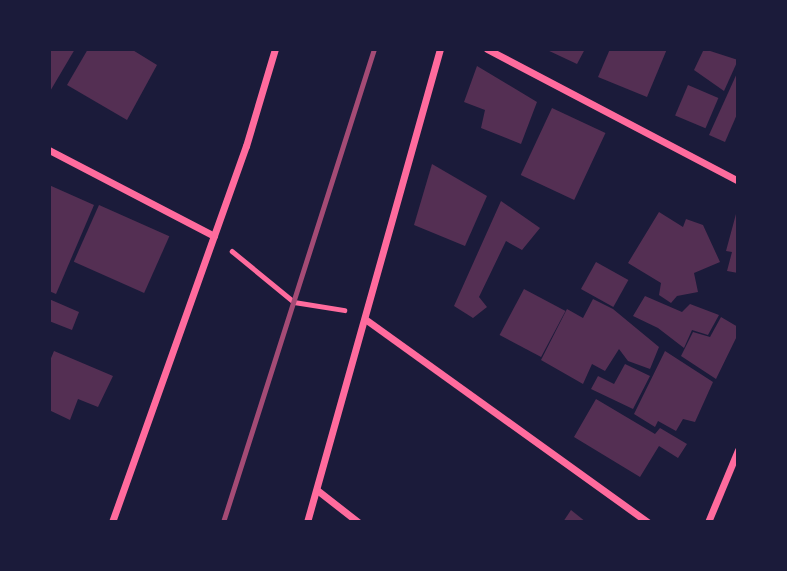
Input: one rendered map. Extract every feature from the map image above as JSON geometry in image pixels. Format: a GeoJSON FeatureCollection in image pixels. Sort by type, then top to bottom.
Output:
{"type":"FeatureCollection","features":[{"type":"Feature","properties":{"kind":"street"},"geometry":{"type":"LineString","coordinates":[[112,522],[214,236],[275,49]]}},
{"type":"Feature","properties":{"kind":"street"},"geometry":{"type":"LineString","coordinates":[[307,522],[440,49]]}},
{"type":"Feature","properties":{"kind":"street"},"geometry":{"type":"LineString","coordinates":[[487,49],[738,181]]}},
{"type":"Feature","properties":{"kind":"street"},"geometry":{"type":"LineString","coordinates":[[49,150],[214,236]]}},
{"type":"Feature","properties":{"kind":"street"},"geometry":{"type":"LineString","coordinates":[[365,318],[648,522]]}},
{"type":"Feature","properties":{"kind":"street"},"geometry":{"type":"LineString","coordinates":[[708,522],[738,450]]}},
{"type":"Feature","properties":{"kind":"street"},"geometry":{"type":"LineString","coordinates":[[317,490],[358,522]]}},
{"type":"Feature","properties":{"kind":"path"},"geometry":{"type":"LineString","coordinates":[[214,236],[294,302],[332,305],[365,318]]}},
{"type":"Feature","properties":{"kind":"building"},"geometry":{"type":"Polygon","coordinates":[[[75,49],[49,93],[49,51],[75,49]]]}},
{"type":"Feature","properties":{"kind":"building"},"geometry":{"type":"Polygon","coordinates":[[[88,49],[131,49],[157,65],[127,120],[67,85],[88,49]]]}},
{"type":"Feature","properties":{"kind":"building"},"geometry":{"type":"Polygon","coordinates":[[[545,49],[585,49],[577,64],[545,49]]]}},
{"type":"Feature","properties":{"kind":"building"},"geometry":{"type":"Polygon","coordinates":[[[610,49],[667,49],[647,97],[598,77],[610,49]]]}},
{"type":"Feature","properties":{"kind":"building"},"geometry":{"type":"Polygon","coordinates":[[[704,49],[738,60],[724,91],[694,70],[704,49]]]}},
{"type":"Feature","properties":{"kind":"building"},"geometry":{"type":"Polygon","coordinates":[[[477,66],[537,102],[521,144],[481,128],[485,110],[464,102],[477,66]]]}},
{"type":"Feature","properties":{"kind":"building"},"geometry":{"type":"Polygon","coordinates":[[[738,71],[738,112],[725,142],[709,135],[738,71]]]}},
{"type":"Feature","properties":{"kind":"building"},"geometry":{"type":"Polygon","coordinates":[[[688,85],[718,98],[705,128],[675,115],[688,85]]]}},
{"type":"Feature","properties":{"kind":"building"},"geometry":{"type":"Polygon","coordinates":[[[552,108],[605,133],[574,200],[521,175],[552,108]]]}},
{"type":"Feature","properties":{"kind":"building"},"geometry":{"type":"Polygon","coordinates":[[[432,164],[487,196],[465,246],[414,225],[432,164]]]}},
{"type":"Feature","properties":{"kind":"building"},"geometry":{"type":"Polygon","coordinates":[[[49,185],[94,205],[56,294],[49,291],[49,185]]]}},
{"type":"Feature","properties":{"kind":"building"},"geometry":{"type":"Polygon","coordinates":[[[501,201],[540,228],[522,250],[506,241],[479,297],[487,307],[473,318],[454,306],[501,201]]]}},
{"type":"Feature","properties":{"kind":"building"},"geometry":{"type":"Polygon","coordinates":[[[99,205],[169,236],[144,293],[74,262],[99,205]]]}},
{"type":"Feature","properties":{"kind":"building"},"geometry":{"type":"Polygon","coordinates":[[[659,212],[683,227],[686,219],[703,225],[720,262],[694,273],[698,292],[677,296],[671,303],[659,295],[661,283],[628,263],[659,212]]]}},
{"type":"Feature","properties":{"kind":"building"},"geometry":{"type":"Polygon","coordinates":[[[736,214],[738,273],[727,271],[732,252],[726,251],[736,214]]]}},
{"type":"Feature","properties":{"kind":"building"},"geometry":{"type":"Polygon","coordinates":[[[596,262],[628,280],[613,307],[581,289],[596,262]]]}},
{"type":"Feature","properties":{"kind":"building"},"geometry":{"type":"Polygon","coordinates":[[[524,289],[565,311],[541,357],[500,335],[524,289]]]}},
{"type":"Feature","properties":{"kind":"building"},"geometry":{"type":"Polygon","coordinates":[[[645,296],[682,312],[690,304],[719,315],[708,335],[692,330],[684,348],[658,328],[633,316],[645,296]]]}},
{"type":"Feature","properties":{"kind":"building"},"geometry":{"type":"Polygon","coordinates":[[[49,299],[79,312],[72,330],[49,321],[49,299]]]}},
{"type":"Feature","properties":{"kind":"building"},"geometry":{"type":"Polygon","coordinates":[[[593,299],[613,309],[659,347],[650,369],[628,361],[619,349],[605,371],[592,364],[583,384],[541,360],[567,309],[583,318],[593,299]]]}},
{"type":"Feature","properties":{"kind":"building"},"geometry":{"type":"Polygon","coordinates":[[[721,317],[738,327],[738,334],[716,379],[681,356],[693,332],[710,337],[721,317]]]}},
{"type":"Feature","properties":{"kind":"building"},"geometry":{"type":"Polygon","coordinates":[[[54,351],[113,376],[98,407],[78,399],[70,420],[49,410],[49,363],[54,351]]]}},
{"type":"Feature","properties":{"kind":"building"},"geometry":{"type":"Polygon","coordinates":[[[665,351],[713,382],[695,422],[683,419],[676,431],[658,421],[655,427],[634,414],[665,351]]]}},
{"type":"Feature","properties":{"kind":"building"},"geometry":{"type":"Polygon","coordinates":[[[625,364],[650,376],[633,409],[591,389],[598,376],[614,384],[625,364]]]}},
{"type":"Feature","properties":{"kind":"building"},"geometry":{"type":"Polygon","coordinates":[[[596,399],[655,434],[660,428],[687,444],[678,458],[659,446],[640,477],[574,437],[596,399]]]}},
{"type":"Feature","properties":{"kind":"building"},"geometry":{"type":"Polygon","coordinates":[[[571,510],[586,522],[563,522],[571,510]]]}},
{"type":"Feature","properties":{"kind":"railway"},"geometry":{"type":"LineString","coordinates":[[223,522],[374,49]]}}]}
